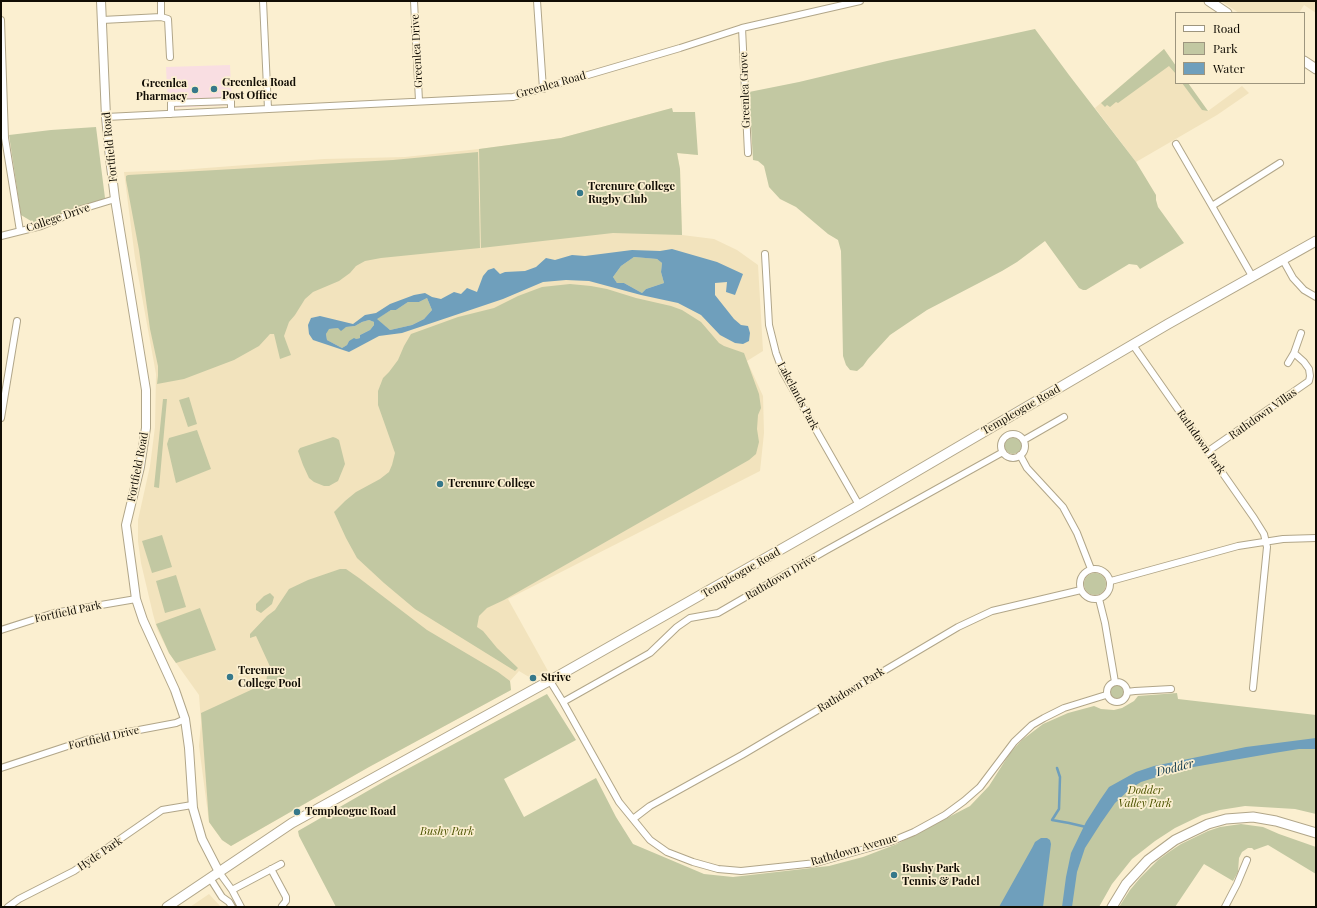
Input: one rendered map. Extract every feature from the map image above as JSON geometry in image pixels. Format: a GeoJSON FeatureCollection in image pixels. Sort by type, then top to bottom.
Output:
{"type":"FeatureCollection","features":[{"type":"Feature","properties":{"kind":"main road"},"geometry":{"type":"LineString","coordinates":[[1209,1],[1226,12]]}},
{"type":"Feature","properties":{"kind":"main road"},"geometry":{"type":"LineString","coordinates":[[1305,62],[1316,69]]}},
{"type":"Feature","properties":{"kind":"main road","name":"Templeogue Road"},"geometry":{"type":"LineString","coordinates":[[167,907],[292,823],[550,681],[859,505],[1252,276],[1316,241]]}},
{"type":"Feature","properties":{"kind":"main road"},"geometry":{"type":"LineString","coordinates":[[1112,907],[1126,884],[1148,860],[1175,840],[1208,824],[1226,819],[1253,817],[1276,821],[1316,833]]}},
{"type":"Feature","properties":{"kind":"street","name":"Fortfield Road"},"geometry":{"type":"LineString","coordinates":[[101,1],[106,117],[116,199],[146,390],[146,428],[140,467],[126,525],[136,599],[143,620],[175,690],[185,719],[189,748],[192,805],[202,839],[219,872]]}},
{"type":"Feature","properties":{"kind":"street"},"geometry":{"type":"LineString","coordinates":[[161,1],[161,17]]}},
{"type":"Feature","properties":{"kind":"street"},"geometry":{"type":"LineString","coordinates":[[262,1],[268,109]]}},
{"type":"Feature","properties":{"kind":"street","name":"Greenlea Drive"},"geometry":{"type":"LineString","coordinates":[[414,1],[419,101]]}},
{"type":"Feature","properties":{"kind":"street"},"geometry":{"type":"LineString","coordinates":[[537,1],[542,89]]}},
{"type":"Feature","properties":{"kind":"street","name":"Greenlea Road"},"geometry":{"type":"LineString","coordinates":[[106,117],[513,97],[742,28],[860,1]]}},
{"type":"Feature","properties":{"kind":"street"},"geometry":{"type":"LineString","coordinates":[[102,20],[161,17],[168,19],[170,57]]}},
{"type":"Feature","properties":{"kind":"street"},"geometry":{"type":"LineString","coordinates":[[1,20],[3,138],[20,231]]}},
{"type":"Feature","properties":{"kind":"street","name":"Greenlea Grove"},"geometry":{"type":"LineString","coordinates":[[742,28],[748,153]]}},
{"type":"Feature","properties":{"kind":"street"},"geometry":{"type":"LineString","coordinates":[[172,114],[171,103],[231,101],[231,111]]}},
{"type":"Feature","properties":{"kind":"street"},"geometry":{"type":"LineString","coordinates":[[1176,144],[1252,276]]}},
{"type":"Feature","properties":{"kind":"street"},"geometry":{"type":"LineString","coordinates":[[1212,206],[1280,163]]}},
{"type":"Feature","properties":{"kind":"street","name":"College Drive"},"geometry":{"type":"LineString","coordinates":[[1,236],[40,226],[82,209],[116,199]]}},
{"type":"Feature","properties":{"kind":"street","name":"Lakelands Park"},"geometry":{"type":"LineString","coordinates":[[765,254],[769,325],[776,353],[783,372],[859,505]]}},
{"type":"Feature","properties":{"kind":"street"},"geometry":{"type":"LineString","coordinates":[[1283,260],[1304,290],[1316,297]]}},
{"type":"Feature","properties":{"kind":"street"},"geometry":{"type":"LineString","coordinates":[[1,418],[17,321]]}},
{"type":"Feature","properties":{"kind":"street"},"geometry":{"type":"LineString","coordinates":[[1288,363],[1301,333]]}},
{"type":"Feature","properties":{"kind":"street","name":"Rathdown Park"},"geometry":{"type":"LineString","coordinates":[[1133,345],[1264,534],[1267,547],[1266,562],[1253,688]]}},
{"type":"Feature","properties":{"kind":"street","name":"Rathdown Villas"},"geometry":{"type":"LineString","coordinates":[[1207,452],[1309,381],[1309,369],[1294,352]]}},
{"type":"Feature","properties":{"kind":"street"},"geometry":{"type":"LineString","coordinates":[[1024,440],[1064,417]]}},
{"type":"Feature","properties":{"kind":"street"},"geometry":{"type":"LineString","coordinates":[[1008,435],[1019,435],[1024,440],[1025,447],[1020,455],[1013,458],[1009,457],[1003,452],[1001,442],[1008,435]]}},
{"type":"Feature","properties":{"kind":"street","name":"Rathdown Drive"},"geometry":{"type":"LineString","coordinates":[[563,702],[650,652],[677,627],[690,618],[718,613],[825,551],[1003,452]]}},
{"type":"Feature","properties":{"kind":"street"},"geometry":{"type":"LineString","coordinates":[[1020,455],[1027,468],[1063,508],[1077,533],[1091,569]]}},
{"type":"Feature","properties":{"kind":"street"},"geometry":{"type":"LineString","coordinates":[[1111,581],[1238,546],[1283,539],[1316,538]]}},
{"type":"Feature","properties":{"kind":"street"},"geometry":{"type":"LineString","coordinates":[[1091,569],[1106,572],[1111,581],[1111,586],[1107,595],[1099,600],[1086,597],[1081,590],[1080,580],[1083,575],[1091,569]]}},
{"type":"Feature","properties":{"kind":"street","name":"Rathdown Park"},"geometry":{"type":"LineString","coordinates":[[634,819],[650,806],[742,755],[958,627],[992,611],[1081,590]]}},
{"type":"Feature","properties":{"kind":"street","name":"Fortfield Park"},"geometry":{"type":"LineString","coordinates":[[1,630],[54,613],[136,599]]}},
{"type":"Feature","properties":{"kind":"street"},"geometry":{"type":"LineString","coordinates":[[1099,600],[1105,623],[1114,682]]}},
{"type":"Feature","properties":{"kind":"street","name":"Rathdown Avenue"},"geometry":{"type":"LineString","coordinates":[[550,681],[619,802],[650,840],[667,852],[693,862],[718,869],[741,871],[816,863],[890,842],[914,832],[945,815],[980,787],[1014,741],[1032,725],[1064,708],[1106,695]]}},
{"type":"Feature","properties":{"kind":"street"},"geometry":{"type":"LineString","coordinates":[[1114,682],[1121,682],[1127,692],[1126,698],[1117,703],[1112,702],[1106,695],[1107,688],[1114,682]]}},
{"type":"Feature","properties":{"kind":"street"},"geometry":{"type":"LineString","coordinates":[[1127,692],[1171,689]]}},
{"type":"Feature","properties":{"kind":"street","name":"Fortfield Drive"},"geometry":{"type":"LineString","coordinates":[[1,768],[86,740],[176,723],[185,719]]}},
{"type":"Feature","properties":{"kind":"street","name":"Hyde Park"},"geometry":{"type":"LineString","coordinates":[[8,907],[19,899],[74,871],[162,810],[192,805]]}},
{"type":"Feature","properties":{"kind":"street"},"geometry":{"type":"LineString","coordinates":[[1225,907],[1238,884],[1247,860]]}},
{"type":"Feature","properties":{"kind":"street"},"geometry":{"type":"LineString","coordinates":[[232,890],[281,864]]}},
{"type":"Feature","properties":{"kind":"street"},"geometry":{"type":"LineString","coordinates":[[271,869],[286,897],[286,901],[282,906]]}},
{"type":"Feature","properties":{"kind":"street"},"geometry":{"type":"LineString","coordinates":[[219,872],[232,890],[241,907]]}},
{"type":"Feature","properties":{"kind":"street"},"geometry":{"type":"LineString","coordinates":[[210,878],[219,892],[232,907]]}},
{"type":"Feature","properties":{"kind":"shaded area"},"geometry":{"type":"Polygon","coordinates":[[[1221,1],[1316,1],[1316,13],[1304,5],[1300,12],[1238,12],[1221,1]]]}},
{"type":"Feature","properties":{"kind":"shaded area"},"geometry":{"type":"Polygon","coordinates":[[[1164,49],[1175,65],[1175,84],[1189,84],[1208,111],[1242,86],[1249,93],[1217,115],[1136,162],[1095,108],[1164,49]]]}},
{"type":"Feature","properties":{"kind":"shaded area"},"geometry":{"type":"Polygon","coordinates":[[[230,65],[232,105],[168,108],[166,67],[230,65]]]}},
{"type":"Feature","properties":{"kind":"shaded area","name":"Terenure College"},"geometry":{"type":"Polygon","coordinates":[[[672,108],[676,148],[698,155],[677,153],[680,169],[682,235],[714,239],[737,250],[758,265],[763,351],[747,361],[763,396],[764,433],[760,471],[508,599],[548,671],[540,676],[529,677],[519,671],[510,681],[511,690],[369,767],[231,846],[222,840],[209,822],[199,746],[201,722],[199,695],[169,653],[157,629],[141,563],[138,541],[138,520],[150,466],[155,427],[156,374],[135,258],[124,172],[180,170],[324,159],[405,157],[479,149],[561,138],[672,108]]]}},
{"type":"Feature","properties":{"kind":"shaded area"},"geometry":{"type":"Polygon","coordinates":[[[209,894],[221,907],[190,907],[209,894]]]}},
{"type":"Feature","properties":{"kind":"green space"},"geometry":{"type":"Polygon","coordinates":[[[1035,29],[1136,162],[1156,195],[1158,207],[1184,243],[1140,269],[1137,265],[1129,264],[1086,290],[1083,290],[1079,288],[1045,241],[1017,262],[1002,271],[927,310],[890,335],[857,371],[850,370],[846,365],[843,356],[841,251],[838,240],[828,234],[796,207],[780,199],[769,187],[764,166],[758,161],[753,160],[749,92],[1035,29]]]}},
{"type":"Feature","properties":{"kind":"green space"},"geometry":{"type":"Polygon","coordinates":[[[1164,49],[1175,65],[1175,73],[1169,66],[1118,103],[1116,102],[1110,107],[1107,105],[1105,107],[1101,103],[1164,49]]]}},
{"type":"Feature","properties":{"kind":"green space"},"geometry":{"type":"Polygon","coordinates":[[[1183,84],[1189,84],[1208,111],[1202,110],[1183,84]]]}},
{"type":"Feature","properties":{"kind":"green space","name":"Terenure College Rugby Club"},"geometry":{"type":"Polygon","coordinates":[[[672,108],[673,112],[695,112],[698,155],[677,153],[680,169],[682,235],[613,233],[481,248],[479,149],[561,138],[672,108]]]}},
{"type":"Feature","properties":{"kind":"green space"},"geometry":{"type":"Polygon","coordinates":[[[96,127],[105,198],[36,224],[21,215],[9,135],[96,127]]]}},
{"type":"Feature","properties":{"kind":"green space"},"geometry":{"type":"Polygon","coordinates":[[[478,152],[480,248],[365,261],[356,266],[350,273],[339,281],[313,292],[305,299],[289,322],[284,336],[291,355],[280,359],[274,334],[270,334],[259,346],[234,360],[184,379],[157,384],[158,366],[150,329],[139,250],[126,176],[393,160],[478,152]]]}},
{"type":"Feature","properties":{"kind":"green space"},"geometry":{"type":"Polygon","coordinates":[[[634,257],[657,259],[662,263],[661,272],[664,283],[646,289],[642,293],[624,283],[617,283],[613,277],[621,266],[634,257]]]}},
{"type":"Feature","properties":{"kind":"green space"},"geometry":{"type":"Polygon","coordinates":[[[570,284],[607,289],[682,310],[701,322],[719,343],[744,353],[759,394],[761,408],[758,415],[757,429],[759,442],[756,454],[749,460],[504,600],[487,608],[479,616],[477,627],[483,631],[497,648],[518,668],[515,671],[415,609],[384,583],[357,558],[334,512],[356,492],[380,479],[389,472],[395,453],[378,405],[378,391],[383,378],[398,360],[411,334],[458,317],[494,308],[518,296],[542,287],[570,284]]]}},
{"type":"Feature","properties":{"kind":"green space"},"geometry":{"type":"Polygon","coordinates":[[[427,298],[432,310],[424,319],[412,325],[390,330],[376,319],[391,310],[396,310],[408,302],[419,302],[427,298]]]}},
{"type":"Feature","properties":{"kind":"green space"},"geometry":{"type":"Polygon","coordinates":[[[369,320],[374,322],[374,325],[370,330],[360,335],[360,338],[349,341],[347,345],[342,348],[327,340],[326,334],[328,329],[355,326],[369,320]]]}},
{"type":"Feature","properties":{"kind":"green space"},"geometry":{"type":"Polygon","coordinates":[[[189,397],[197,424],[188,427],[179,400],[189,397]]]}},
{"type":"Feature","properties":{"kind":"green space"},"geometry":{"type":"Polygon","coordinates":[[[163,399],[167,399],[159,488],[154,487],[163,399]]]}},
{"type":"Feature","properties":{"kind":"green space"},"geometry":{"type":"Polygon","coordinates":[[[197,430],[211,469],[176,483],[167,444],[169,438],[197,430]]]}},
{"type":"Feature","properties":{"kind":"green space"},"geometry":{"type":"Polygon","coordinates":[[[1013,436],[1019,439],[1022,445],[1019,451],[1013,454],[1007,451],[1004,445],[1007,439],[1013,436]]]}},
{"type":"Feature","properties":{"kind":"green space"},"geometry":{"type":"Polygon","coordinates":[[[333,437],[339,440],[345,464],[338,481],[329,486],[324,486],[309,478],[298,451],[300,448],[333,437]]]}},
{"type":"Feature","properties":{"kind":"green space"},"geometry":{"type":"Polygon","coordinates":[[[162,535],[172,567],[152,573],[142,541],[162,535]]]}},
{"type":"Feature","properties":{"kind":"green space"},"geometry":{"type":"Polygon","coordinates":[[[340,569],[346,569],[359,578],[427,630],[498,672],[510,681],[511,690],[369,767],[231,846],[222,840],[209,822],[201,713],[266,683],[267,676],[273,673],[256,636],[250,638],[250,634],[267,616],[275,610],[289,589],[308,580],[340,569]]]}},
{"type":"Feature","properties":{"kind":"green space"},"geometry":{"type":"Polygon","coordinates":[[[1095,573],[1103,576],[1106,584],[1103,592],[1095,595],[1087,592],[1084,584],[1087,576],[1095,573]]]}},
{"type":"Feature","properties":{"kind":"green space"},"geometry":{"type":"Polygon","coordinates":[[[176,575],[186,607],[165,613],[156,581],[176,575]]]}},
{"type":"Feature","properties":{"kind":"green space"},"geometry":{"type":"Polygon","coordinates":[[[270,593],[274,597],[272,604],[261,613],[256,610],[256,604],[264,596],[270,593]]]}},
{"type":"Feature","properties":{"kind":"green space"},"geometry":{"type":"Polygon","coordinates":[[[200,608],[216,650],[176,663],[169,653],[156,624],[200,608]]]}},
{"type":"Feature","properties":{"kind":"green space"},"geometry":{"type":"Polygon","coordinates":[[[1117,683],[1123,686],[1126,692],[1123,698],[1117,701],[1111,698],[1108,692],[1111,686],[1117,683]]]}},
{"type":"Feature","properties":{"kind":"green space","name":"Bushy Park"},"geometry":{"type":"Polygon","coordinates":[[[1177,693],[1178,699],[1316,715],[1316,814],[1295,809],[1245,806],[1220,810],[1202,815],[1175,828],[1132,859],[1112,884],[1099,907],[336,907],[299,836],[298,831],[385,781],[547,694],[576,740],[504,779],[524,817],[596,778],[616,817],[633,844],[704,874],[733,877],[829,866],[863,857],[897,844],[970,806],[989,786],[1010,753],[1022,740],[1043,724],[1068,713],[1094,706],[1101,709],[1114,710],[1122,708],[1134,701],[1138,696],[1177,693]]]}},
{"type":"Feature","properties":{"kind":"green space"},"geometry":{"type":"Polygon","coordinates":[[[1241,824],[1263,827],[1316,847],[1316,874],[1268,845],[1254,850],[1252,848],[1248,848],[1242,852],[1239,858],[1238,872],[1233,881],[1204,864],[1175,907],[1119,907],[1140,878],[1158,860],[1169,852],[1181,844],[1208,831],[1220,827],[1241,824]]]}},
{"type":"Feature","properties":{"kind":"water"},"geometry":{"type":"Polygon","coordinates":[[[672,249],[717,262],[743,274],[735,295],[726,292],[727,282],[715,283],[715,295],[734,319],[741,325],[748,326],[750,333],[749,341],[743,344],[735,343],[720,335],[701,315],[678,303],[589,281],[566,280],[543,282],[503,299],[402,333],[379,336],[349,352],[313,340],[309,334],[308,325],[311,318],[320,316],[353,324],[365,315],[376,313],[390,304],[414,295],[425,293],[432,297],[441,299],[454,292],[461,294],[467,288],[477,292],[483,276],[488,270],[494,268],[500,274],[505,272],[525,271],[536,267],[546,258],[555,260],[572,255],[585,256],[632,250],[660,251],[672,249]],[[634,257],[621,266],[613,277],[617,283],[624,283],[642,293],[646,289],[664,283],[661,272],[662,263],[657,259],[634,257]],[[427,298],[419,302],[408,302],[396,310],[391,310],[377,319],[390,330],[412,325],[424,319],[432,310],[427,298]],[[369,320],[355,326],[346,327],[341,331],[338,328],[329,329],[326,334],[327,340],[342,348],[354,338],[360,338],[360,335],[370,330],[374,325],[374,322],[369,320]]]}},
{"type":"Feature","properties":{"kind":"water","name":"Dodder"},"geometry":{"type":"Polygon","coordinates":[[[1316,738],[1316,749],[1299,749],[1182,769],[1141,782],[1130,789],[1115,803],[1085,848],[1077,872],[1072,907],[1062,907],[1071,853],[1086,822],[1109,787],[1136,772],[1154,766],[1246,747],[1316,738]]]}},
{"type":"Feature","properties":{"kind":"water"},"geometry":{"type":"Polygon","coordinates":[[[1041,838],[1047,838],[1050,840],[1051,844],[1043,907],[999,907],[1035,842],[1041,838]]]}},
{"type":"Feature","properties":{"kind":"waterway"},"geometry":{"type":"LineString","coordinates":[[1057,768],[1060,777],[1059,809],[1052,820],[1086,827]]}},
{"type":"Feature","properties":{"kind":"place","name":"Greenlea Road Post Office"},"geometry":{"type":"Point","coordinates":[214,89]}},
{"type":"Feature","properties":{"kind":"place","name":"Greenlea Pharmacy"},"geometry":{"type":"Point","coordinates":[195,90]}},
{"type":"Feature","properties":{"kind":"place","name":"Terenure College Rugby Club"},"geometry":{"type":"Point","coordinates":[580,193]}},
{"type":"Feature","properties":{"kind":"place","name":"Terenure College"},"geometry":{"type":"Point","coordinates":[440,484]}},
{"type":"Feature","properties":{"kind":"place","name":"Terenure College Pool"},"geometry":{"type":"Point","coordinates":[230,677]}},
{"type":"Feature","properties":{"kind":"place","name":"Strive"},"geometry":{"type":"Point","coordinates":[533,678]}},
{"type":"Feature","properties":{"kind":"place","name":"Templeogue Road"},"geometry":{"type":"Point","coordinates":[297,812]}},
{"type":"Feature","properties":{"kind":"place","name":"Bushy Park Tennis & Padel"},"geometry":{"type":"Point","coordinates":[894,875]}},
{"type":"Feature","properties":{"kind":"park label","name":"Dodder Valley Park"},"geometry":{"type":"Point","coordinates":[1145,797]}}]}
